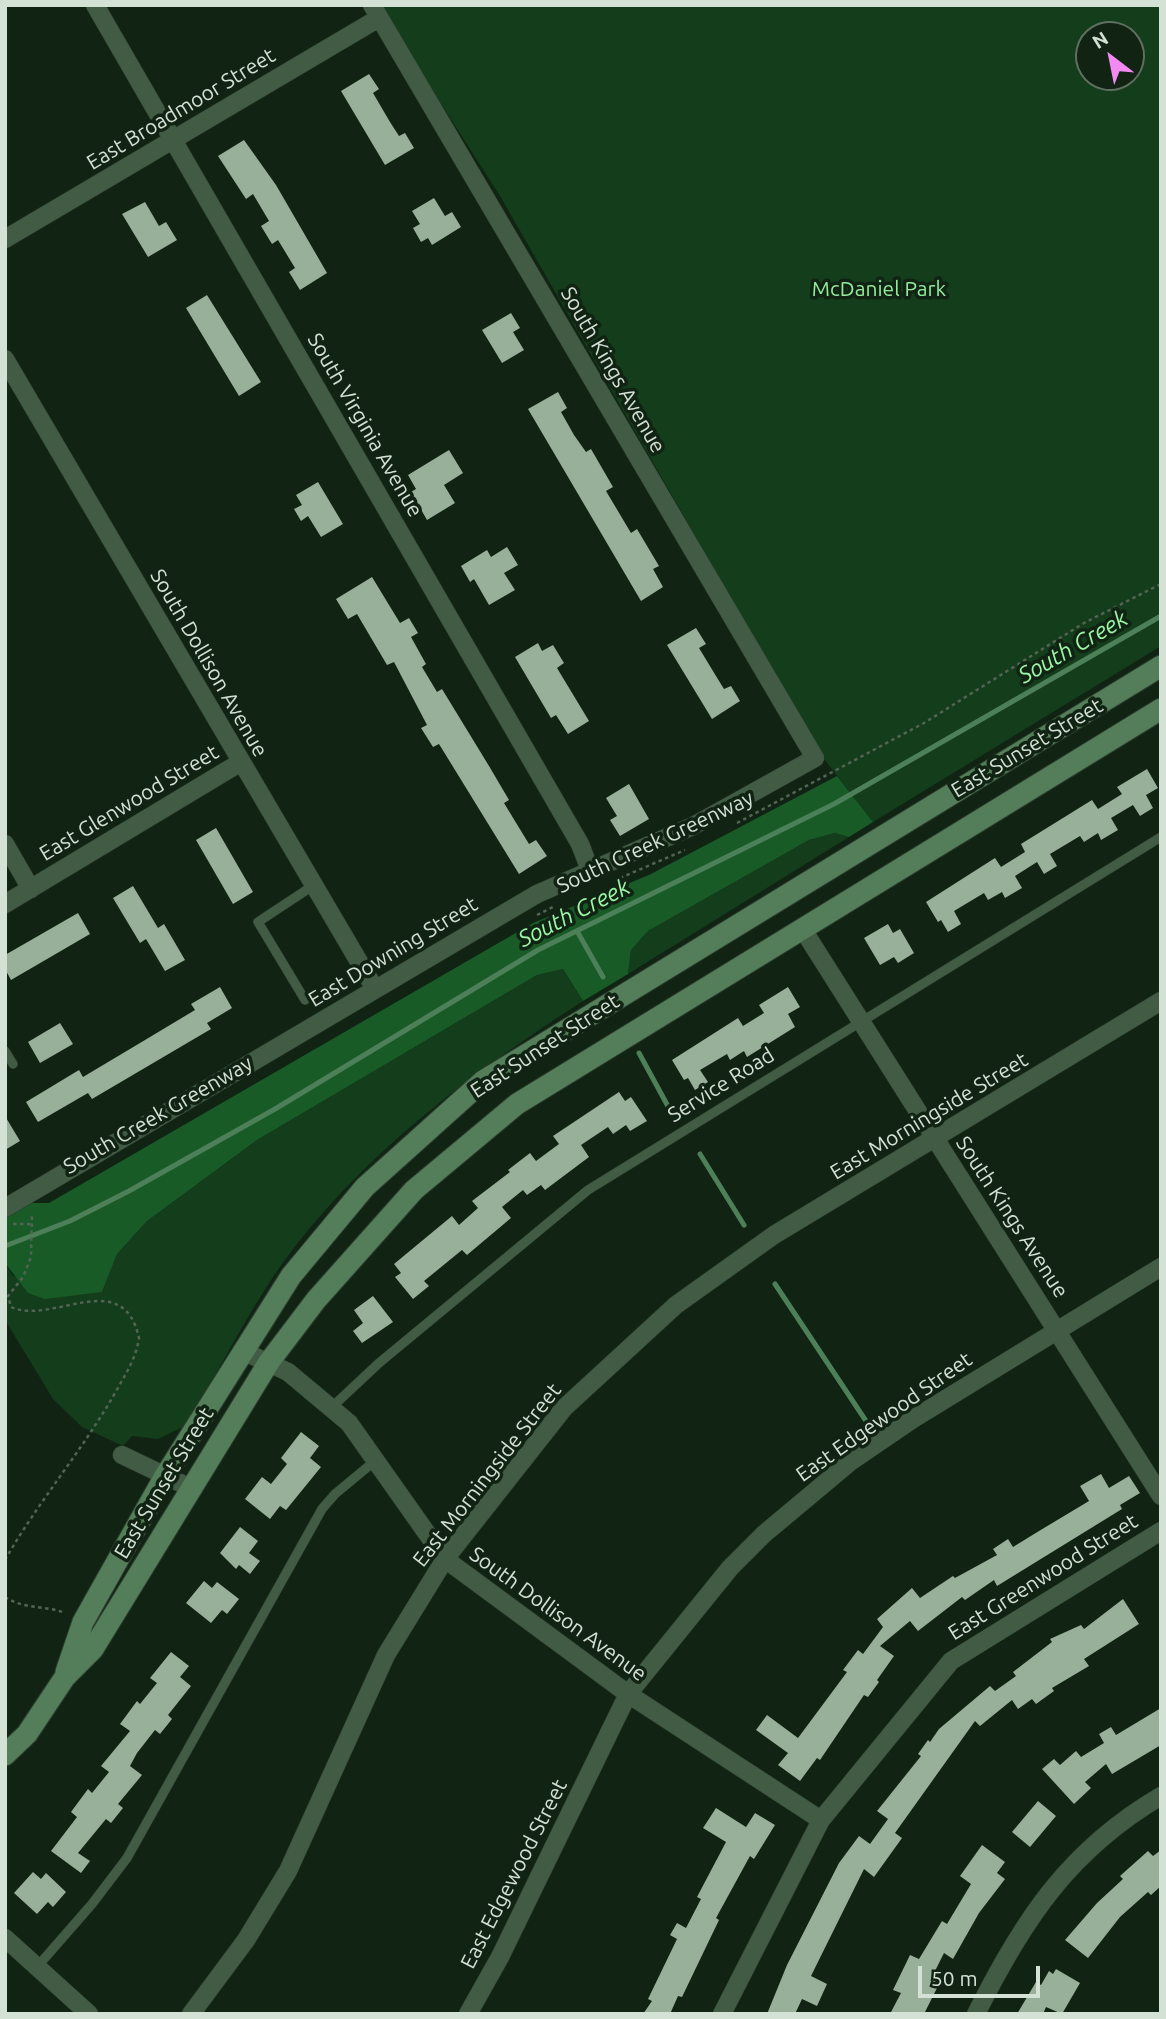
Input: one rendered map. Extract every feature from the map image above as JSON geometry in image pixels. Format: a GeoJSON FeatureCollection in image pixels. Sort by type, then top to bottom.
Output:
{"type":"FeatureCollection","features":[{"type":"Feature","properties":{"kind":"main road","name":"East Sunset Street"},"geometry":{"type":"LineString","coordinates":[[65,1677],[83,1622],[166,1476],[291,1276],[365,1187],[483,1081],[1161,666]]}},
{"type":"Feature","properties":{"kind":"main road","name":"East Sunset Street"},"geometry":{"type":"LineString","coordinates":[[5,1755],[27,1734],[65,1677],[93,1649],[269,1362],[316,1300],[414,1190],[517,1104],[1161,709]]}},
{"type":"Feature","properties":{"kind":"street","name":"South Virginia Avenue"},"geometry":{"type":"LineString","coordinates":[[95,5],[580,844],[590,870]]}},
{"type":"Feature","properties":{"kind":"street","name":"East Broadmoor Street"},"geometry":{"type":"LineString","coordinates":[[5,239],[174,139],[376,11]]}},
{"type":"Feature","properties":{"kind":"street","name":"South Kings Avenue"},"geometry":{"type":"LineString","coordinates":[[376,11],[815,758]]}},
{"type":"Feature","properties":{"kind":"street","name":"South Dollison Avenue"},"geometry":{"type":"LineString","coordinates":[[5,359],[375,989]]}},
{"type":"Feature","properties":{"kind":"street","name":"East Downing Street"},"geometry":{"type":"LineString","coordinates":[[5,1208],[537,894],[693,826],[815,758]]}},
{"type":"Feature","properties":{"kind":"street","name":"East Glenwood Street"},"geometry":{"type":"LineString","coordinates":[[5,904],[241,762]]}},
{"type":"Feature","properties":{"kind":"street"},"geometry":{"type":"LineString","coordinates":[[5,844],[31,889]]}},
{"type":"Feature","properties":{"kind":"street","name":"South Kings Avenue"},"geometry":{"type":"LineString","coordinates":[[802,928],[1058,1329],[1161,1496]]}},
{"type":"Feature","properties":{"kind":"street","name":"East Morningside Street"},"geometry":{"type":"LineString","coordinates":[[191,2014],[246,1940],[288,1871],[386,1655],[445,1559],[564,1408],[676,1306],[774,1235],[1161,1001]]}},
{"type":"Feature","properties":{"kind":"street","name":"East Edgewood Street"},"geometry":{"type":"LineString","coordinates":[[468,2014],[500,1957],[628,1694],[730,1569],[802,1501],[850,1462],[914,1419],[1161,1267]]}},
{"type":"Feature","properties":{"kind":"street","name":"South Dollison Avenue"},"geometry":{"type":"LineString","coordinates":[[245,1352],[288,1372],[332,1407],[377,1460],[426,1537],[445,1559],[628,1694],[821,1820]]}},
{"type":"Feature","properties":{"kind":"street"},"geometry":{"type":"LineString","coordinates":[[122,1455],[193,1489]]}},
{"type":"Feature","properties":{"kind":"street","name":"East Greenwood Street"},"geometry":{"type":"LineString","coordinates":[[722,2014],[821,1820],[951,1661],[1161,1531]]}},
{"type":"Feature","properties":{"kind":"street"},"geometry":{"type":"LineString","coordinates":[[976,2014],[1026,1924],[1077,1858],[1127,1816],[1161,1796]]}},
{"type":"Feature","properties":{"kind":"street"},"geometry":{"type":"LineString","coordinates":[[5,1938],[89,2014]]}},
{"type":"Feature","properties":{"kind":"lane","name":"Service Road"},"geometry":{"type":"LineString","coordinates":[[332,1407],[379,1363],[588,1190],[1161,837]]}},
{"type":"Feature","properties":{"kind":"lane"},"geometry":{"type":"LineString","coordinates":[[305,1000],[258,922],[314,885]]}},
{"type":"Feature","properties":{"kind":"lane"},"geometry":{"type":"LineString","coordinates":[[5,1051],[13,1064]]}},
{"type":"Feature","properties":{"kind":"lane"},"geometry":{"type":"LineString","coordinates":[[37,1967],[106,1887],[127,1858],[322,1509],[344,1486],[377,1460]]}},
{"type":"Feature","properties":{"kind":"path","name":"South Creek Greenway"},"geometry":{"type":"LineString","coordinates":[[736,824],[923,723],[1084,623],[1161,584]]}},
{"type":"Feature","properties":{"kind":"path","name":"South Creek Greenway"},"geometry":{"type":"LineString","coordinates":[[620,878],[690,847]]}},
{"type":"Feature","properties":{"kind":"path","name":"South Creek Greenway"},"geometry":{"type":"LineString","coordinates":[[537,915],[559,904]]}},
{"type":"Feature","properties":{"kind":"path"},"geometry":{"type":"LineString","coordinates":[[5,1560],[36,1509],[76,1458],[99,1421],[131,1365],[139,1338],[127,1312],[111,1302],[99,1300],[31,1310],[11,1307],[8,1296],[23,1277],[31,1257],[30,1224],[34,1209]]}},
{"type":"Feature","properties":{"kind":"path"},"geometry":{"type":"LineString","coordinates":[[5,1226],[30,1224]]}},
{"type":"Feature","properties":{"kind":"path"},"geometry":{"type":"LineString","coordinates":[[5,1597],[24,1606],[52,1607],[72,1615]]}},
{"type":"Feature","properties":{"kind":"green space","name":"McDaniel Park"},"geometry":{"type":"Polygon","coordinates":[[[378,5],[1161,5],[1161,646],[873,822],[821,755],[500,196],[378,5]]]}},
{"type":"Feature","properties":{"kind":"green space"},"geometry":{"type":"Polygon","coordinates":[[[837,776],[873,822],[849,837],[835,833],[809,840],[648,931],[631,950],[628,974],[583,1001],[563,969],[537,975],[257,1140],[147,1221],[117,1254],[102,1292],[45,1299],[28,1293],[5,1263],[5,1217],[29,1203],[49,1203],[533,923],[649,875],[837,776]]]}},
{"type":"Feature","properties":{"kind":"green space"},"geometry":{"type":"Polygon","coordinates":[[[835,833],[849,837],[628,974],[631,950],[648,931],[809,840],[835,833]]]}},
{"type":"Feature","properties":{"kind":"green space"},"geometry":{"type":"Polygon","coordinates":[[[563,969],[583,1001],[459,1087],[383,1152],[347,1187],[313,1224],[282,1264],[183,1427],[158,1439],[132,1436],[123,1446],[82,1427],[53,1399],[5,1320],[5,1263],[13,1276],[102,1292],[117,1254],[147,1221],[257,1140],[537,975],[563,969]]]}},
{"type":"Feature","properties":{"kind":"building"},"geometry":{"type":"Polygon","coordinates":[[[369,74],[379,89],[373,93],[390,122],[399,136],[405,133],[414,148],[385,165],[341,91],[369,74]]]}},
{"type":"Feature","properties":{"kind":"building"},"geometry":{"type":"Polygon","coordinates":[[[244,140],[276,185],[327,273],[300,290],[289,272],[295,268],[278,240],[272,244],[261,226],[269,221],[253,194],[246,199],[218,156],[244,140]]]}},
{"type":"Feature","properties":{"kind":"building"},"geometry":{"type":"Polygon","coordinates":[[[434,198],[445,216],[452,212],[461,227],[432,245],[428,238],[421,242],[413,228],[420,224],[412,211],[434,198]]]}},
{"type":"Feature","properties":{"kind":"building"},"geometry":{"type":"Polygon","coordinates":[[[145,202],[159,226],[166,222],[177,240],[148,257],[122,214],[145,202]]]}},
{"type":"Feature","properties":{"kind":"building"},"geometry":{"type":"Polygon","coordinates":[[[207,295],[261,382],[239,396],[186,308],[207,295]]]}},
{"type":"Feature","properties":{"kind":"building"},"geometry":{"type":"Polygon","coordinates":[[[511,313],[520,328],[513,332],[524,350],[502,363],[482,330],[511,313]]]}},
{"type":"Feature","properties":{"kind":"building"},"geometry":{"type":"Polygon","coordinates":[[[558,392],[567,408],[561,412],[574,435],[586,452],[591,449],[613,487],[606,491],[631,533],[637,529],[659,566],[653,569],[663,587],[641,601],[528,409],[558,392]]]}},
{"type":"Feature","properties":{"kind":"building"},"geometry":{"type":"Polygon","coordinates":[[[449,450],[463,473],[444,485],[455,503],[427,520],[411,492],[416,489],[408,475],[449,450]]]}},
{"type":"Feature","properties":{"kind":"building"},"geometry":{"type":"Polygon","coordinates":[[[318,482],[343,524],[321,537],[308,516],[301,521],[294,509],[302,505],[296,495],[318,482]]]}},
{"type":"Feature","properties":{"kind":"building"},"geometry":{"type":"Polygon","coordinates":[[[507,547],[518,565],[504,573],[515,590],[489,605],[474,579],[470,582],[461,566],[487,550],[491,557],[507,547]]]}},
{"type":"Feature","properties":{"kind":"building"},"geometry":{"type":"Polygon","coordinates":[[[372,577],[400,623],[409,618],[418,633],[411,637],[426,664],[422,667],[437,692],[442,689],[489,766],[509,800],[504,803],[529,844],[536,840],[547,856],[519,874],[439,744],[433,747],[421,728],[427,725],[394,662],[387,665],[357,614],[348,619],[336,599],[372,577]]]}},
{"type":"Feature","properties":{"kind":"building"},"geometry":{"type":"Polygon","coordinates":[[[696,628],[706,644],[699,648],[724,689],[731,686],[740,701],[712,719],[667,645],[696,628]]]}},
{"type":"Feature","properties":{"kind":"building"},"geometry":{"type":"Polygon","coordinates":[[[538,643],[542,651],[553,645],[564,663],[557,668],[589,721],[568,734],[556,715],[551,718],[515,657],[538,643]]]}},
{"type":"Feature","properties":{"kind":"building"},"geometry":{"type":"Polygon","coordinates":[[[1147,769],[1158,788],[1146,795],[1153,808],[1140,816],[1133,805],[1111,818],[1118,830],[1101,840],[1098,833],[1084,842],[1080,836],[1050,854],[1057,866],[1044,874],[1037,862],[1015,876],[1022,888],[1005,898],[1002,892],[988,900],[984,893],[954,911],[961,924],[948,932],[941,920],[938,922],[926,902],[995,858],[1001,867],[1025,852],[1021,844],[1092,800],[1098,809],[1122,794],[1117,787],[1147,769]]]}},
{"type":"Feature","properties":{"kind":"building"},"geometry":{"type":"Polygon","coordinates":[[[629,784],[649,819],[620,836],[610,820],[617,816],[606,798],[629,784]]]}},
{"type":"Feature","properties":{"kind":"building"},"geometry":{"type":"Polygon","coordinates":[[[216,828],[253,892],[233,904],[196,840],[216,828]]]}},
{"type":"Feature","properties":{"kind":"building"},"geometry":{"type":"Polygon","coordinates":[[[133,886],[158,928],[164,924],[185,960],[165,971],[146,939],[140,943],[113,898],[133,886]]]}},
{"type":"Feature","properties":{"kind":"building"},"geometry":{"type":"Polygon","coordinates":[[[78,913],[90,934],[11,980],[5,969],[5,955],[78,913]]]}},
{"type":"Feature","properties":{"kind":"building"},"geometry":{"type":"Polygon","coordinates":[[[888,924],[893,933],[900,929],[914,953],[898,963],[894,957],[880,965],[864,938],[888,924]]]}},
{"type":"Feature","properties":{"kind":"building"},"geometry":{"type":"Polygon","coordinates":[[[220,987],[232,1008],[207,1023],[211,1029],[92,1099],[88,1093],[38,1122],[26,1102],[79,1070],[83,1077],[195,1010],[191,1004],[220,987]]]}},
{"type":"Feature","properties":{"kind":"building"},"geometry":{"type":"Polygon","coordinates":[[[788,987],[800,1007],[788,1014],[795,1027],[747,1057],[744,1051],[730,1060],[727,1054],[700,1070],[708,1082],[695,1090],[688,1078],[684,1080],[672,1060],[738,1018],[743,1026],[764,1013],[759,1005],[788,987]]]}},
{"type":"Feature","properties":{"kind":"building"},"geometry":{"type":"Polygon","coordinates":[[[60,1023],[73,1044],[40,1063],[28,1042],[60,1023]]]}},
{"type":"Feature","properties":{"kind":"building"},"geometry":{"type":"Polygon","coordinates":[[[619,1092],[625,1101],[631,1097],[647,1121],[630,1131],[626,1125],[613,1134],[608,1127],[581,1145],[589,1157],[545,1190],[541,1185],[527,1195],[523,1190],[502,1207],[511,1218],[467,1255],[462,1250],[424,1281],[429,1286],[413,1299],[395,1277],[401,1273],[394,1264],[452,1216],[459,1225],[478,1208],[472,1201],[510,1172],[508,1170],[530,1153],[536,1161],[559,1144],[553,1136],[619,1092]]]}},
{"type":"Feature","properties":{"kind":"building"},"geometry":{"type":"Polygon","coordinates":[[[5,1116],[20,1141],[5,1150],[5,1116]]]}},
{"type":"Feature","properties":{"kind":"building"},"geometry":{"type":"Polygon","coordinates":[[[373,1296],[393,1322],[362,1343],[353,1331],[363,1323],[354,1310],[373,1296]]]}},
{"type":"Feature","properties":{"kind":"building"},"geometry":{"type":"Polygon","coordinates":[[[301,1432],[319,1446],[310,1458],[321,1467],[286,1510],[280,1506],[270,1519],[245,1499],[262,1477],[271,1484],[287,1464],[281,1458],[301,1432]]]}},
{"type":"Feature","properties":{"kind":"building"},"geometry":{"type":"Polygon","coordinates":[[[1101,1474],[1109,1488],[1129,1476],[1140,1493],[1120,1505],[1122,1509],[997,1586],[994,1580],[965,1600],[962,1597],[918,1631],[910,1621],[880,1646],[894,1656],[877,1680],[879,1682],[868,1697],[864,1695],[820,1760],[817,1758],[800,1781],[778,1765],[788,1753],[756,1730],[767,1715],[798,1738],[847,1672],[843,1670],[858,1650],[863,1654],[883,1627],[877,1619],[912,1588],[920,1598],[953,1576],[955,1578],[997,1555],[993,1549],[1008,1539],[1013,1547],[1089,1501],[1080,1486],[1101,1474]]]}},
{"type":"Feature","properties":{"kind":"building"},"geometry":{"type":"Polygon","coordinates":[[[240,1527],[258,1541],[249,1553],[260,1561],[250,1574],[239,1565],[236,1569],[220,1553],[240,1527]]]}},
{"type":"Feature","properties":{"kind":"building"},"geometry":{"type":"Polygon","coordinates":[[[204,1581],[212,1588],[217,1582],[239,1599],[227,1614],[222,1610],[211,1623],[186,1603],[204,1581]]]}},
{"type":"Feature","properties":{"kind":"building"},"geometry":{"type":"Polygon","coordinates":[[[1123,1599],[1139,1624],[1084,1659],[1089,1666],[1052,1688],[1054,1691],[1036,1704],[1032,1699],[1018,1709],[1012,1700],[980,1726],[975,1721],[895,1833],[902,1838],[874,1877],[864,1869],[811,1976],[827,1984],[817,2006],[802,1999],[795,2014],[767,2014],[787,1965],[839,1863],[859,1836],[870,1844],[888,1819],[877,1811],[921,1756],[918,1754],[928,1740],[930,1742],[939,1729],[990,1686],[995,1691],[1016,1676],[1013,1672],[1052,1642],[1050,1639],[1081,1625],[1084,1629],[1123,1599]]]}},
{"type":"Feature","properties":{"kind":"building"},"geometry":{"type":"Polygon","coordinates":[[[171,1652],[189,1666],[180,1677],[191,1686],[168,1715],[172,1719],[160,1734],[155,1730],[137,1753],[130,1766],[142,1775],[118,1804],[123,1808],[111,1823],[106,1819],[78,1853],[90,1861],[81,1873],[51,1851],[77,1817],[71,1812],[88,1789],[92,1793],[109,1772],[101,1766],[130,1731],[120,1724],[137,1701],[140,1704],[157,1683],[150,1678],[171,1652]]]}},
{"type":"Feature","properties":{"kind":"building"},"geometry":{"type":"Polygon","coordinates":[[[1161,1708],[1161,1745],[1112,1774],[1106,1764],[1085,1782],[1091,1788],[1074,1804],[1042,1769],[1054,1759],[1060,1765],[1076,1751],[1081,1757],[1104,1743],[1099,1734],[1111,1727],[1116,1735],[1161,1708]]]}},
{"type":"Feature","properties":{"kind":"building"},"geometry":{"type":"Polygon","coordinates":[[[1038,1801],[1056,1816],[1030,1847],[1012,1832],[1038,1801]]]}},
{"type":"Feature","properties":{"kind":"building"},"geometry":{"type":"Polygon","coordinates":[[[716,1808],[746,1827],[755,1813],[775,1825],[754,1859],[750,1856],[716,1918],[719,1920],[682,1997],[678,1996],[670,2014],[643,2014],[652,2001],[648,1999],[677,1939],[670,1935],[677,1923],[686,1928],[701,1899],[697,1897],[726,1842],[703,1828],[716,1808]]]}},
{"type":"Feature","properties":{"kind":"building"},"geometry":{"type":"Polygon","coordinates":[[[982,1845],[1005,1862],[997,1873],[1005,1879],[979,1913],[953,1959],[944,1953],[931,1979],[939,1984],[924,2014],[890,2014],[901,1993],[893,1990],[910,1955],[919,1959],[942,1921],[947,1924],[971,1884],[960,1876],[982,1845]]]}},
{"type":"Feature","properties":{"kind":"building"},"geometry":{"type":"Polygon","coordinates":[[[1161,1850],[1161,1886],[1151,1895],[1148,1892],[1120,1917],[1088,1958],[1065,1940],[1097,1903],[1123,1879],[1120,1876],[1148,1851],[1153,1856],[1161,1850]]]}},
{"type":"Feature","properties":{"kind":"building"},"geometry":{"type":"Polygon","coordinates":[[[33,1872],[41,1879],[46,1873],[66,1892],[53,1907],[48,1902],[37,1914],[14,1893],[33,1872]]]}},
{"type":"Feature","properties":{"kind":"building"},"geometry":{"type":"Polygon","coordinates":[[[1056,1969],[1080,1983],[1062,2014],[1046,2007],[1043,2014],[1017,2014],[1036,1982],[1041,1985],[1049,1971],[1053,1974],[1056,1969]]]}},
{"type":"Feature","properties":{"kind":"waterway","name":"South Creek"},"geometry":{"type":"LineString","coordinates":[[5,1246],[70,1221],[129,1191],[275,1109],[538,950],[834,804],[1161,616]]}},
{"type":"Feature","properties":{"kind":"waterway"},"geometry":{"type":"LineString","coordinates":[[577,931],[603,977]]}},
{"type":"Feature","properties":{"kind":"waterway"},"geometry":{"type":"LineString","coordinates":[[639,1053],[670,1110]]}},
{"type":"Feature","properties":{"kind":"waterway"},"geometry":{"type":"LineString","coordinates":[[700,1154],[744,1225]]}},
{"type":"Feature","properties":{"kind":"waterway"},"geometry":{"type":"LineString","coordinates":[[775,1284],[866,1421]]}}]}
